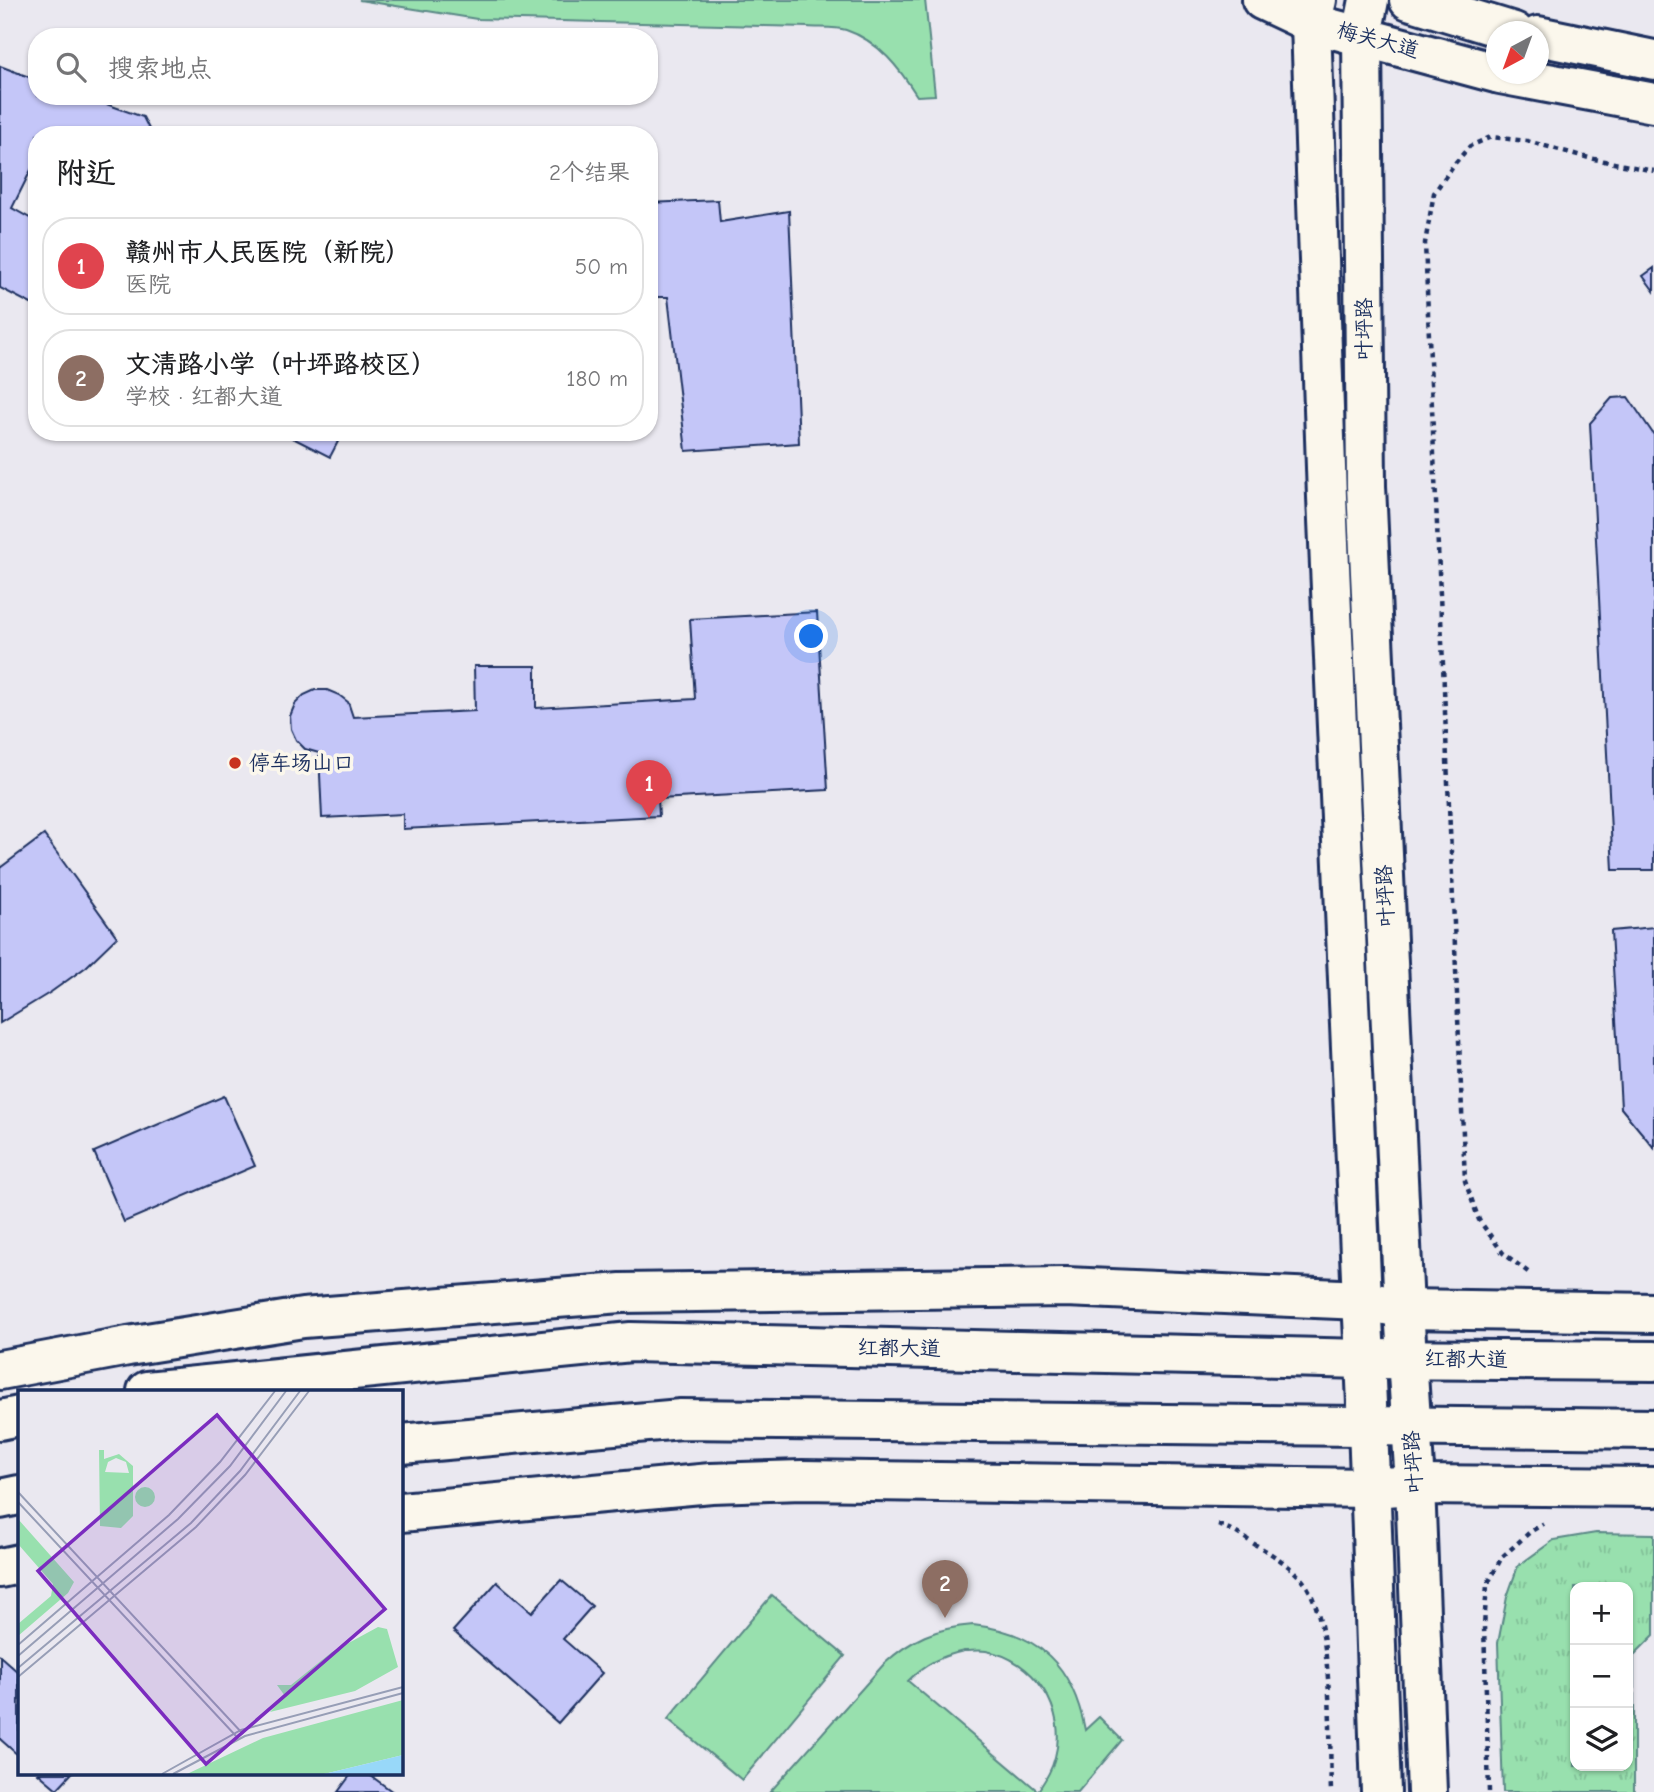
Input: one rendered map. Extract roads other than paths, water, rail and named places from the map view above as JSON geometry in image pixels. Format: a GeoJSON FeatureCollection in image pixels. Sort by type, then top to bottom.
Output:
{"type":"FeatureCollection","features":[{"type":"Feature","properties":{"kind":"street","name":"梅关大道"},"geometry":{"type":"LineString","coordinates":[[1262,0],[1314,11],[1365,17],[1486,68]]}},
{"type":"Feature","properties":{"kind":"street"},"geometry":{"type":"LineString","coordinates":[[1409,0],[1486,23]]}},
{"type":"Feature","properties":{"kind":"street","name":"叶坪路"},"geometry":{"type":"LineString","coordinates":[[1314,11],[1327,511],[1362,1300],[1370,1425],[1381,1792]]}},
{"type":"Feature","properties":{"kind":"street","name":"叶坪路"},"geometry":{"type":"LineString","coordinates":[[1365,17],[1366,486],[1404,1309],[1415,1485],[1427,1792]]}},
{"type":"Feature","properties":{"kind":"street"},"geometry":{"type":"LineString","coordinates":[[1549,38],[1654,60]]}},
{"type":"Feature","properties":{"kind":"street","name":"梅关大道"},"geometry":{"type":"LineString","coordinates":[[1549,83],[1654,103]]}},
{"type":"Feature","properties":{"kind":"street"},"geometry":{"type":"LineString","coordinates":[[0,1370],[303,1318],[621,1293],[1066,1287],[1362,1300],[1404,1309],[1654,1313]]}},
{"type":"Feature","properties":{"kind":"street","name":"红都大道"},"geometry":{"type":"LineString","coordinates":[[157,1390],[631,1342],[1365,1359],[1654,1362]]}},
{"type":"Feature","properties":{"kind":"street"},"geometry":{"type":"LineString","coordinates":[[0,1420],[18,1416]]}},
{"type":"Feature","properties":{"kind":"street"},"geometry":{"type":"LineString","coordinates":[[402,1444],[681,1419],[1654,1429]]}},
{"type":"Feature","properties":{"kind":"street"},"geometry":{"type":"LineString","coordinates":[[402,1512],[711,1483],[802,1480],[1370,1488],[1415,1485],[1654,1486]]}},
{"type":"Feature","properties":{"kind":"street"},"geometry":{"type":"LineString","coordinates":[[0,1499],[18,1495]]}},
{"type":"Feature","properties":{"kind":"street"},"geometry":{"type":"LineString","coordinates":[[0,1568],[18,1564]]}},
{"type":"Feature","properties":{"kind":"place","name":"停车场山口"},"geometry":{"type":"Point","coordinates":[235,763]}},
{"type":"Feature","properties":{"kind":"place","name":"赣州市人民医院（新院）"},"geometry":{"type":"Point","coordinates":[649,818]}},
{"type":"Feature","properties":{"kind":"place","name":"文清路小学（叶坪路校区）"},"geometry":{"type":"Point","coordinates":[945,1618]}}]}
